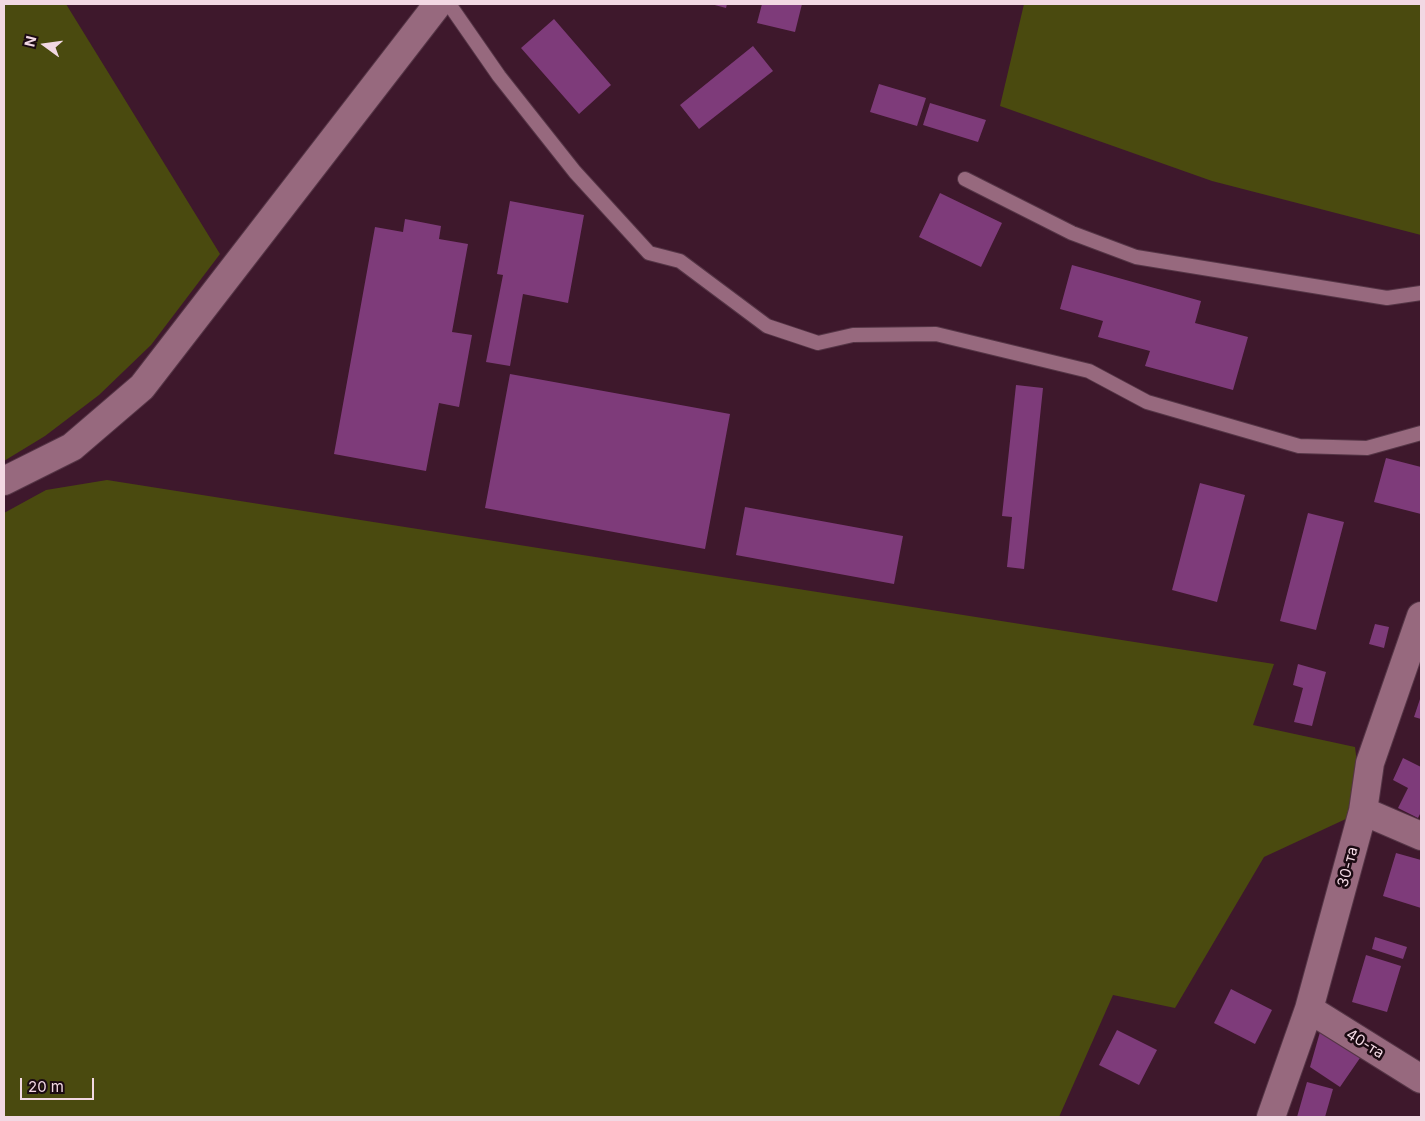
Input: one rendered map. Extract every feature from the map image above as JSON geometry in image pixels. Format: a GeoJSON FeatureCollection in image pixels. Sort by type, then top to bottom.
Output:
{"type":"FeatureCollection","features":[{"type":"Feature","properties":{"kind":"street"},"geometry":{"type":"LineString","coordinates":[[4,481],[72,447],[142,387],[438,4]]}},
{"type":"Feature","properties":{"kind":"street","name":"30-та"},"geometry":{"type":"LineString","coordinates":[[1270,1117],[1309,1009],[1363,811],[1370,763],[1421,616]]}},
{"type":"Feature","properties":{"kind":"street"},"geometry":{"type":"LineString","coordinates":[[1363,811],[1421,836]]}},
{"type":"Feature","properties":{"kind":"street","name":"40-та"},"geometry":{"type":"LineString","coordinates":[[1309,1009],[1421,1079]]}},
{"type":"Feature","properties":{"kind":"lane"},"geometry":{"type":"LineString","coordinates":[[449,4],[499,76],[575,172],[648,253],[680,261],[767,326],[818,343],[853,335],[936,334],[1089,371],[1147,402],[1299,446],[1367,448],[1421,433]]}},
{"type":"Feature","properties":{"kind":"lane"},"geometry":{"type":"LineString","coordinates":[[965,179],[1072,233],[1136,257],[1387,298],[1421,293]]}},
{"type":"Feature","properties":{"kind":"shaded area"},"geometry":{"type":"Polygon","coordinates":[[[4,4],[66,4],[220,254],[151,345],[99,395],[45,436],[4,461],[4,4]]]}},
{"type":"Feature","properties":{"kind":"shaded area"},"geometry":{"type":"Polygon","coordinates":[[[1024,4],[1421,4],[1421,235],[1212,181],[1000,106],[1024,4]]]}},
{"type":"Feature","properties":{"kind":"shaded area"},"geometry":{"type":"Polygon","coordinates":[[[107,480],[1274,664],[1253,725],[1355,747],[1363,811],[1264,857],[1175,1008],[1113,995],[1059,1117],[4,1117],[4,513],[46,490],[107,480]]]}},
{"type":"Feature","properties":{"kind":"building"},"geometry":{"type":"Polygon","coordinates":[[[711,4],[727,4],[726,8],[711,4]]]}},
{"type":"Feature","properties":{"kind":"building"},"geometry":{"type":"Polygon","coordinates":[[[762,4],[802,4],[795,32],[757,23],[762,4]]]}},
{"type":"Feature","properties":{"kind":"building"},"geometry":{"type":"Polygon","coordinates":[[[554,19],[611,85],[579,114],[521,48],[554,19]]]}},
{"type":"Feature","properties":{"kind":"building"},"geometry":{"type":"Polygon","coordinates":[[[753,46],[773,71],[699,129],[680,105],[753,46]]]}},
{"type":"Feature","properties":{"kind":"building"},"geometry":{"type":"Polygon","coordinates":[[[879,84],[926,98],[917,126],[870,112],[879,84]]]}},
{"type":"Feature","properties":{"kind":"building"},"geometry":{"type":"Polygon","coordinates":[[[930,103],[986,120],[978,142],[923,125],[930,103]]]}},
{"type":"Feature","properties":{"kind":"building"},"geometry":{"type":"Polygon","coordinates":[[[940,193],[1002,223],[981,267],[919,237],[940,193]]]}},
{"type":"Feature","properties":{"kind":"building"},"geometry":{"type":"Polygon","coordinates":[[[510,201],[584,215],[568,303],[523,294],[510,366],[486,362],[503,275],[497,274],[510,201]]]}},
{"type":"Feature","properties":{"kind":"building"},"geometry":{"type":"Polygon","coordinates":[[[405,219],[441,226],[439,239],[468,244],[452,332],[472,335],[459,407],[439,403],[426,471],[334,454],[375,227],[403,232],[405,219]]]}},
{"type":"Feature","properties":{"kind":"building"},"geometry":{"type":"Polygon","coordinates":[[[1072,265],[1201,301],[1195,323],[1248,337],[1233,390],[1145,366],[1150,351],[1098,337],[1103,321],[1060,309],[1072,265]]]}},
{"type":"Feature","properties":{"kind":"building"},"geometry":{"type":"Polygon","coordinates":[[[510,374],[730,414],[705,549],[485,508],[510,374]]]}},
{"type":"Feature","properties":{"kind":"building"},"geometry":{"type":"Polygon","coordinates":[[[1016,385],[1043,388],[1024,569],[1007,567],[1012,517],[1002,516],[1016,385]]]}},
{"type":"Feature","properties":{"kind":"building"},"geometry":{"type":"Polygon","coordinates":[[[1386,458],[1421,467],[1421,514],[1374,502],[1386,458]]]}},
{"type":"Feature","properties":{"kind":"building"},"geometry":{"type":"Polygon","coordinates":[[[1200,483],[1245,495],[1217,602],[1172,590],[1200,483]]]}},
{"type":"Feature","properties":{"kind":"building"},"geometry":{"type":"Polygon","coordinates":[[[745,507],[903,536],[894,584],[736,555],[745,507]]]}},
{"type":"Feature","properties":{"kind":"building"},"geometry":{"type":"Polygon","coordinates":[[[1308,513],[1344,522],[1316,630],[1280,621],[1308,513]]]}},
{"type":"Feature","properties":{"kind":"building"},"geometry":{"type":"Polygon","coordinates":[[[1375,624],[1389,627],[1384,648],[1369,644],[1375,624]]]}},
{"type":"Feature","properties":{"kind":"building"},"geometry":{"type":"Polygon","coordinates":[[[1298,664],[1326,672],[1312,726],[1294,722],[1303,688],[1293,685],[1298,664]]]}},
{"type":"Feature","properties":{"kind":"building"},"geometry":{"type":"Polygon","coordinates":[[[1421,696],[1421,719],[1414,717],[1421,696]]]}},
{"type":"Feature","properties":{"kind":"building"},"geometry":{"type":"Polygon","coordinates":[[[1403,758],[1421,767],[1421,812],[1418,818],[1398,808],[1408,788],[1393,780],[1403,758]]]}},
{"type":"Feature","properties":{"kind":"building"},"geometry":{"type":"Polygon","coordinates":[[[1396,853],[1421,860],[1421,908],[1383,896],[1396,853]]]}},
{"type":"Feature","properties":{"kind":"building"},"geometry":{"type":"Polygon","coordinates":[[[1375,937],[1407,947],[1403,959],[1372,949],[1375,937]]]}},
{"type":"Feature","properties":{"kind":"building"},"geometry":{"type":"Polygon","coordinates":[[[1366,955],[1401,966],[1387,1012],[1352,1002],[1366,955]]]}},
{"type":"Feature","properties":{"kind":"building"},"geometry":{"type":"Polygon","coordinates":[[[1231,989],[1272,1010],[1255,1044],[1214,1023],[1231,989]]]}},
{"type":"Feature","properties":{"kind":"building"},"geometry":{"type":"Polygon","coordinates":[[[1117,1030],[1157,1050],[1139,1085],[1099,1065],[1117,1030]]]}},
{"type":"Feature","properties":{"kind":"building"},"geometry":{"type":"Polygon","coordinates":[[[1320,1032],[1360,1058],[1340,1087],[1310,1067],[1320,1032]]]}},
{"type":"Feature","properties":{"kind":"building"},"geometry":{"type":"Polygon","coordinates":[[[1307,1082],[1333,1089],[1325,1117],[1297,1117],[1307,1082]]]}}]}
